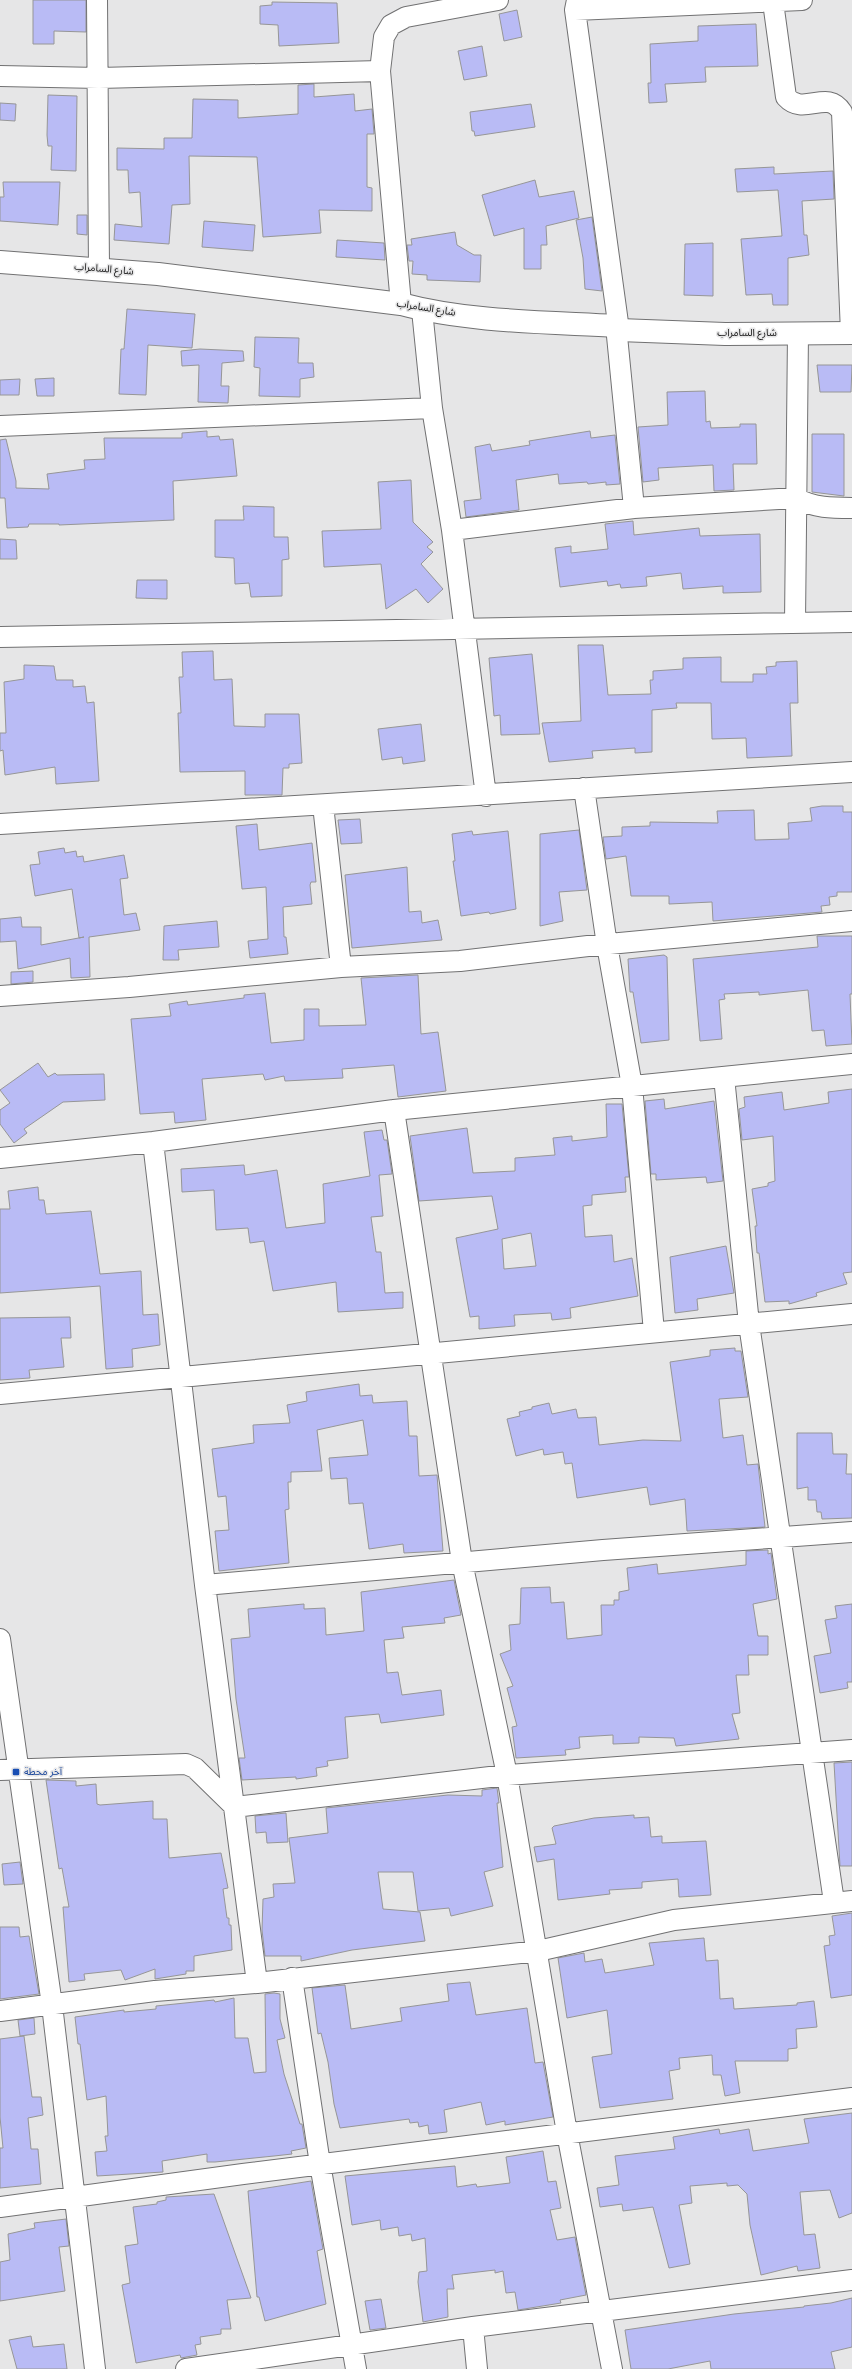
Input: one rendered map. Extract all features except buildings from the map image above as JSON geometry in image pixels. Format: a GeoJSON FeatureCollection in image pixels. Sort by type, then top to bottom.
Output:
{"type":"FeatureCollection","features":[{"type":"Feature","properties":{"kind":"street"},"geometry":{"type":"LineString","coordinates":[[97,0],[99,78],[99,268]]}},
{"type":"Feature","properties":{"kind":"street"},"geometry":{"type":"LineString","coordinates":[[401,304],[380,71],[384,37],[391,25],[406,16],[498,0]]}},
{"type":"Feature","properties":{"kind":"street"},"geometry":{"type":"LineString","coordinates":[[634,508],[618,328],[576,5],[773,2],[802,0]]}},
{"type":"Feature","properties":{"kind":"street"},"geometry":{"type":"LineString","coordinates":[[773,2],[786,96],[792,103],[802,105],[828,101],[837,104],[842,112],[848,214],[852,334]]}},
{"type":"Feature","properties":{"kind":"street"},"geometry":{"type":"LineString","coordinates":[[0,76],[99,78],[380,71]]}},
{"type":"Feature","properties":{"kind":"street","name":"شارع السامراب"},"geometry":{"type":"LineString","coordinates":[[0,262],[99,268],[230,282],[401,304],[422,310],[502,319],[725,334],[852,334]]}},
{"type":"Feature","properties":{"kind":"street"},"geometry":{"type":"LineString","coordinates":[[422,310],[432,408],[452,530],[486,796]]}},
{"type":"Feature","properties":{"kind":"street"},"geometry":{"type":"LineString","coordinates":[[795,623],[798,333]]}},
{"type":"Feature","properties":{"kind":"street"},"geometry":{"type":"LineString","coordinates":[[0,426],[432,408]]}},
{"type":"Feature","properties":{"kind":"street"},"geometry":{"type":"LineString","coordinates":[[452,530],[634,508],[796,498],[810,505],[852,508]]}},
{"type":"Feature","properties":{"kind":"street"},"geometry":{"type":"LineString","coordinates":[[0,637],[852,622]]}},
{"type":"Feature","properties":{"kind":"street"},"geometry":{"type":"LineString","coordinates":[[0,824],[486,796],[584,788],[852,772]]}},
{"type":"Feature","properties":{"kind":"street"},"geometry":{"type":"LineString","coordinates":[[584,788],[607,944],[632,1086],[654,1332]]}},
{"type":"Feature","properties":{"kind":"street"},"geometry":{"type":"LineString","coordinates":[[323,805],[341,967]]}},
{"type":"Feature","properties":{"kind":"street"},"geometry":{"type":"LineString","coordinates":[[0,996],[129,987],[341,967],[460,961],[607,944],[852,921]]}},
{"type":"Feature","properties":{"kind":"street"},"geometry":{"type":"LineString","coordinates":[[0,1158],[153,1142],[394,1110],[852,1064]]}},
{"type":"Feature","properties":{"kind":"street"},"geometry":{"type":"LineString","coordinates":[[0,2011],[155,1991],[257,1983],[538,1951],[674,1920],[843,1901],[811,1754],[749,1324],[724,1077]]}},
{"type":"Feature","properties":{"kind":"street"},"geometry":{"type":"LineString","coordinates":[[394,1110],[462,1562],[507,1776],[538,1951],[567,2134],[612,2369]]}},
{"type":"Feature","properties":{"kind":"street"},"geometry":{"type":"LineString","coordinates":[[153,1142],[206,1585],[236,1807],[257,1983]]}},
{"type":"Feature","properties":{"kind":"street"},"geometry":{"type":"LineString","coordinates":[[0,1394],[852,1314]]}},
{"type":"Feature","properties":{"kind":"street"},"geometry":{"type":"LineString","coordinates":[[206,1585],[462,1562],[852,1532]]}},
{"type":"Feature","properties":{"kind":"street"},"geometry":{"type":"LineString","coordinates":[[0,1639],[9,1769],[52,2005],[73,2197],[95,2369]]}},
{"type":"Feature","properties":{"kind":"street"},"geometry":{"type":"LineString","coordinates":[[236,1807],[507,1776],[852,1750]]}},
{"type":"Feature","properties":{"kind":"street"},"geometry":{"type":"LineString","coordinates":[[9,1769],[186,1764],[195,1768],[236,1807]]}},
{"type":"Feature","properties":{"kind":"street"},"geometry":{"type":"LineString","coordinates":[[292,1978],[320,2164],[356,2369]]}},
{"type":"Feature","properties":{"kind":"street"},"geometry":{"type":"LineString","coordinates":[[0,2207],[320,2164],[852,2098]]}},
{"type":"Feature","properties":{"kind":"street"},"geometry":{"type":"LineString","coordinates":[[186,2369],[600,2310],[852,2280]]}},
{"type":"Feature","properties":{"kind":"street"},"geometry":{"type":"LineString","coordinates":[[473,2328],[477,2369]]}},
{"type":"Feature","properties":{"kind":"place","name":"آخر محطة"},"geometry":{"type":"Point","coordinates":[16,1772]}}]}
